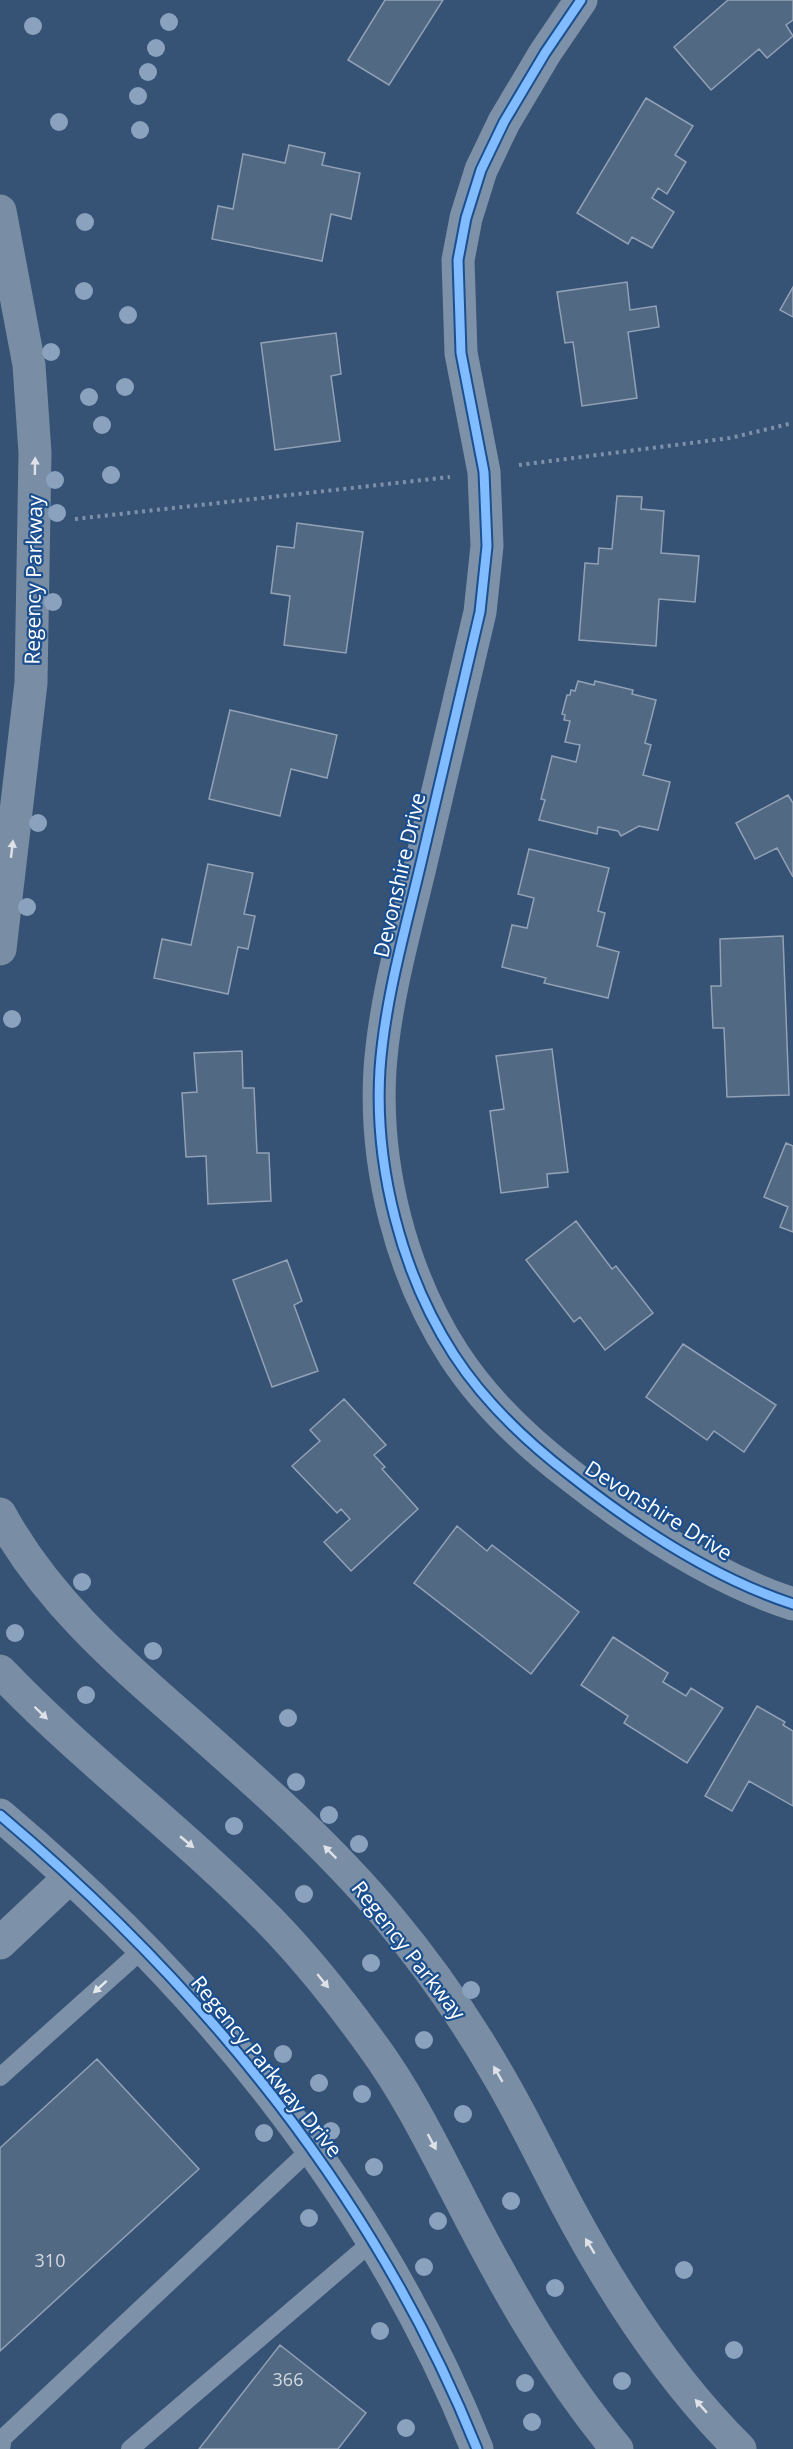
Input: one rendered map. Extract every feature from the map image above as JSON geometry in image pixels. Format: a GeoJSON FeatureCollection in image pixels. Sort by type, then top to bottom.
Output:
{"type":"FeatureCollection","features":[{"type":"Feature","properties":{"kind":"main road","name":"Regency Parkway"},"geometry":{"type":"LineString","coordinates":[[0,211],[29,365],[35,453],[31,682],[0,949]]}},
{"type":"Feature","properties":{"kind":"main road","name":"Regency Parkway"},"geometry":{"type":"LineString","coordinates":[[0,1514],[31,1564],[78,1621],[331,1853],[388,1917],[427,1966],[500,2078],[569,2209],[627,2309],[682,2384],[740,2449]]}},
{"type":"Feature","properties":{"kind":"main road"},"geometry":{"type":"LineString","coordinates":[[0,1671],[76,1746],[235,1887],[304,1958],[343,2005],[412,2107],[463,2204],[539,2339],[588,2412],[617,2449]]}},
{"type":"Feature","properties":{"kind":"street","name":"Devonshire Drive"},"geometry":{"type":"LineString","coordinates":[[581,0],[545,53],[504,122],[481,170],[466,218],[458,260],[461,353],[484,472],[487,546],[480,612],[388,1002],[380,1070],[381,1135],[391,1200],[411,1269],[435,1322],[455,1356],[480,1389],[541,1453],[605,1503],[703,1563],[793,1604]]}},
{"type":"Feature","properties":{"kind":"street","name":"Regency Parkway Drive"},"geometry":{"type":"LineString","coordinates":[[0,1815],[144,1948],[223,2036],[313,2147],[373,2241],[427,2337],[477,2449]]}},
{"type":"Feature","properties":{"kind":"street"},"geometry":{"type":"LineString","coordinates":[[0,1943],[69,1877]]}},
{"type":"Feature","properties":{"kind":"lane"},"geometry":{"type":"LineString","coordinates":[[0,2077],[144,1948]]}},
{"type":"Feature","properties":{"kind":"lane"},"geometry":{"type":"LineString","coordinates":[[1,2449],[3,2438],[313,2147]]}},
{"type":"Feature","properties":{"kind":"lane"},"geometry":{"type":"LineString","coordinates":[[130,2449],[373,2241]]}},
{"type":"Feature","properties":{"kind":"path"},"geometry":{"type":"LineString","coordinates":[[75,519],[484,472],[730,438],[793,423]]}},
{"type":"Feature","properties":{"kind":"building"},"geometry":{"type":"Polygon","coordinates":[[[385,0],[443,0],[389,85],[348,60],[385,0]]]}},
{"type":"Feature","properties":{"kind":"building"},"geometry":{"type":"Polygon","coordinates":[[[728,0],[793,0],[793,20],[786,25],[793,36],[767,58],[759,49],[711,90],[674,47],[728,0]]]}},
{"type":"Feature","properties":{"kind":"building"},"geometry":{"type":"Polygon","coordinates":[[[646,98],[693,126],[675,155],[686,162],[667,194],[658,188],[652,198],[674,212],[652,248],[632,237],[628,244],[577,213],[646,98]]]}},
{"type":"Feature","properties":{"kind":"building"},"geometry":{"type":"Polygon","coordinates":[[[289,145],[325,153],[322,165],[360,173],[351,219],[331,214],[322,261],[212,239],[218,206],[233,209],[243,154],[285,163],[289,145]]]}},
{"type":"Feature","properties":{"kind":"building"},"geometry":{"type":"Polygon","coordinates":[[[627,282],[630,310],[656,306],[659,327],[628,332],[637,398],[582,406],[573,342],[565,343],[557,292],[627,282]]]}},
{"type":"Feature","properties":{"kind":"building"},"geometry":{"type":"Polygon","coordinates":[[[793,287],[793,317],[780,310],[793,287]]]}},
{"type":"Feature","properties":{"kind":"building"},"geometry":{"type":"Polygon","coordinates":[[[336,333],[341,374],[331,376],[340,441],[275,450],[261,343],[336,333]]]}},
{"type":"Feature","properties":{"kind":"building"},"geometry":{"type":"Polygon","coordinates":[[[617,496],[642,497],[641,509],[664,511],[661,553],[699,556],[695,602],[659,599],[656,646],[579,640],[585,563],[598,564],[599,548],[612,549],[617,496]]]}},
{"type":"Feature","properties":{"kind":"building"},"geometry":{"type":"Polygon","coordinates":[[[297,523],[363,532],[346,653],[284,645],[290,596],[271,593],[277,546],[294,548],[297,523]]]}},
{"type":"Feature","properties":{"kind":"building"},"geometry":{"type":"Polygon","coordinates":[[[578,681],[594,685],[595,681],[633,690],[632,694],[656,700],[645,743],[651,745],[643,775],[670,782],[658,830],[639,826],[621,836],[618,831],[598,827],[597,834],[539,820],[545,800],[541,799],[552,756],[576,762],[580,745],[565,742],[570,721],[564,720],[565,715],[562,714],[567,695],[570,695],[571,690],[575,691],[578,681]]]}},
{"type":"Feature","properties":{"kind":"building"},"geometry":{"type":"Polygon","coordinates":[[[230,710],[337,735],[327,778],[291,769],[280,816],[209,799],[230,710]]]}},
{"type":"Feature","properties":{"kind":"building"},"geometry":{"type":"Polygon","coordinates":[[[788,795],[793,803],[793,877],[777,848],[755,859],[736,823],[788,795]]]}},
{"type":"Feature","properties":{"kind":"building"},"geometry":{"type":"Polygon","coordinates":[[[529,849],[609,868],[598,911],[605,913],[597,946],[619,952],[608,998],[544,983],[546,978],[502,967],[512,925],[527,928],[534,898],[518,894],[529,849]]]}},
{"type":"Feature","properties":{"kind":"building"},"geometry":{"type":"Polygon","coordinates":[[[208,864],[253,873],[244,914],[255,916],[248,949],[238,947],[228,994],[154,978],[162,939],[191,945],[208,864]]]}},
{"type":"Feature","properties":{"kind":"building"},"geometry":{"type":"Polygon","coordinates":[[[783,936],[789,1095],[727,1097],[724,1028],[713,1028],[711,986],[721,986],[720,939],[783,936]]]}},
{"type":"Feature","properties":{"kind":"building"},"geometry":{"type":"Polygon","coordinates":[[[552,1049],[568,1172],[547,1174],[548,1187],[501,1193],[490,1111],[504,1109],[496,1056],[552,1049]]]}},
{"type":"Feature","properties":{"kind":"building"},"geometry":{"type":"Polygon","coordinates":[[[242,1051],[243,1088],[254,1088],[257,1153],[269,1153],[271,1201],[208,1204],[206,1156],[186,1157],[182,1093],[197,1092],[194,1053],[242,1051]]]}},
{"type":"Feature","properties":{"kind":"building"},"geometry":{"type":"Polygon","coordinates":[[[786,1143],[793,1146],[793,1232],[780,1227],[788,1207],[764,1197],[786,1143]]]}},
{"type":"Feature","properties":{"kind":"building"},"geometry":{"type":"Polygon","coordinates":[[[576,1221],[612,1269],[616,1266],[653,1313],[605,1350],[580,1317],[574,1322],[526,1260],[576,1221]]]}},
{"type":"Feature","properties":{"kind":"building"},"geometry":{"type":"Polygon","coordinates":[[[287,1260],[302,1301],[294,1305],[318,1371],[272,1387],[233,1280],[287,1260]]]}},
{"type":"Feature","properties":{"kind":"building"},"geometry":{"type":"Polygon","coordinates":[[[683,1344],[776,1405],[744,1452],[714,1431],[707,1440],[646,1397],[683,1344]]]}},
{"type":"Feature","properties":{"kind":"building"},"geometry":{"type":"Polygon","coordinates":[[[344,1399],[386,1445],[374,1455],[385,1467],[382,1469],[418,1509],[351,1571],[324,1542],[350,1519],[341,1509],[337,1513],[292,1466],[320,1441],[310,1430],[344,1399]]]}},
{"type":"Feature","properties":{"kind":"building"},"geometry":{"type":"Polygon","coordinates":[[[457,1526],[487,1551],[492,1545],[579,1612],[531,1674],[414,1583],[457,1526]]]}},
{"type":"Feature","properties":{"kind":"building"},"geometry":{"type":"Polygon","coordinates":[[[613,1637],[668,1673],[663,1682],[686,1696],[691,1688],[723,1708],[687,1763],[624,1723],[628,1716],[581,1685],[613,1637]]]}},
{"type":"Feature","properties":{"kind":"building"},"geometry":{"type":"Polygon","coordinates":[[[757,1706],[785,1722],[783,1725],[793,1731],[793,1806],[749,1781],[732,1811],[705,1796],[757,1706]]]}},
{"type":"Feature","properties":{"kind":"building"},"geometry":{"type":"Polygon","coordinates":[[[97,2059],[199,2169],[0,2351],[0,2148],[97,2059]]]}},
{"type":"Feature","properties":{"kind":"building"},"geometry":{"type":"Polygon","coordinates":[[[280,2345],[366,2413],[338,2449],[199,2449],[280,2345]]]}},
{"type":"Feature","properties":{"kind":"cycle path"},"geometry":{"type":"LineString","coordinates":[[581,0],[545,53],[504,122],[481,170],[466,218],[458,260],[461,353],[484,472],[487,546],[480,612],[396,965],[386,1017],[380,1069],[379,1106],[382,1143],[395,1218],[419,1289],[454,1355],[479,1389],[522,1435],[595,1494],[648,1532],[734,1580],[793,1604]]}},
{"type":"Feature","properties":{"kind":"cycle path"},"geometry":{"type":"LineString","coordinates":[[0,1815],[75,1882],[147,1952],[215,2026],[278,2103],[336,2184],[389,2269],[436,2357],[477,2449]]}}]}
